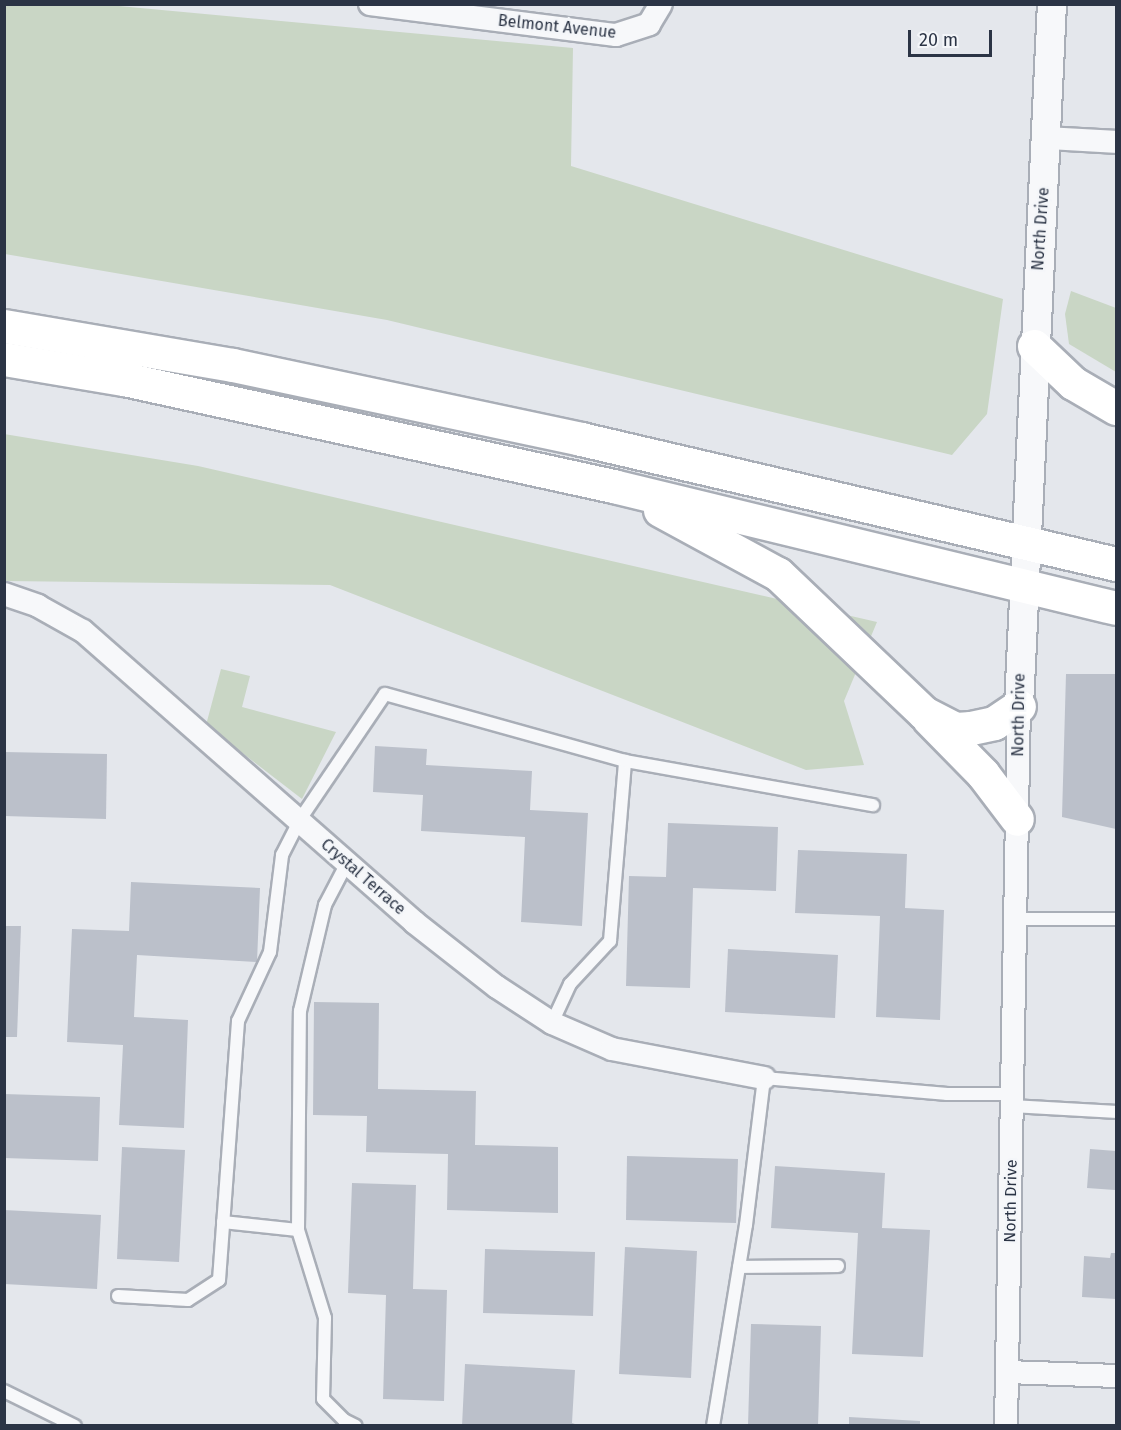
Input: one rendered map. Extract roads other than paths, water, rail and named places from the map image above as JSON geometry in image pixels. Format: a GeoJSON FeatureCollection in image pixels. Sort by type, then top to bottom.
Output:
{"type":"FeatureCollection","features":[{"type":"Feature","properties":{"kind":"highway"},"geometry":{"type":"LineString","coordinates":[[4,326],[233,365],[1024,540],[1116,564]]}},
{"type":"Feature","properties":{"kind":"highway"},"geometry":{"type":"LineString","coordinates":[[1034,346],[1073,383],[1116,408]]}},
{"type":"Feature","properties":{"kind":"highway"},"geometry":{"type":"LineString","coordinates":[[4,359],[124,379],[613,486],[1022,582],[1116,608]]}},
{"type":"Feature","properties":{"kind":"highway"},"geometry":{"type":"LineString","coordinates":[[613,486],[778,574],[924,713],[983,774],[1017,819]]}},
{"type":"Feature","properties":{"kind":"highway"},"geometry":{"type":"LineString","coordinates":[[924,713],[956,729],[970,728],[994,723],[1019,706]]}},
{"type":"Feature","properties":{"kind":"street","name":"Belmont Avenue"},"geometry":{"type":"LineString","coordinates":[[370,4],[616,35],[649,24],[661,4]]}},
{"type":"Feature","properties":{"kind":"street","name":"North Drive"},"geometry":{"type":"LineString","coordinates":[[1006,1425],[1022,582],[1047,138],[1052,4]]}},
{"type":"Feature","properties":{"kind":"street"},"geometry":{"type":"LineString","coordinates":[[1047,138],[1116,142]]}},
{"type":"Feature","properties":{"kind":"street","name":"Crystal Terrace"},"geometry":{"type":"LineString","coordinates":[[4,594],[38,606],[83,631],[347,863],[497,987],[552,1023],[612,1049],[764,1078]]}},
{"type":"Feature","properties":{"kind":"street"},"geometry":{"type":"LineString","coordinates":[[1007,1372],[1116,1376]]}},
{"type":"Feature","properties":{"kind":"lane"},"geometry":{"type":"LineString","coordinates":[[118,1296],[188,1300],[219,1280],[238,1021],[270,952],[282,855],[299,821],[385,694],[626,761],[873,805]]}},
{"type":"Feature","properties":{"kind":"lane"},"geometry":{"type":"LineString","coordinates":[[552,1023],[570,984],[610,941],[626,761]]}},
{"type":"Feature","properties":{"kind":"lane"},"geometry":{"type":"LineString","coordinates":[[347,863],[326,905],[300,1011],[298,1230],[325,1318],[323,1399],[344,1420],[356,1425]]}},
{"type":"Feature","properties":{"kind":"lane"},"geometry":{"type":"LineString","coordinates":[[1015,919],[1116,919]]}},
{"type":"Feature","properties":{"kind":"lane"},"geometry":{"type":"LineString","coordinates":[[713,1425],[739,1267],[764,1078],[1013,1100],[1116,1112]]}},
{"type":"Feature","properties":{"kind":"lane"},"geometry":{"type":"LineString","coordinates":[[223,1222],[298,1230]]}},
{"type":"Feature","properties":{"kind":"lane"},"geometry":{"type":"LineString","coordinates":[[739,1267],[838,1266]]}},
{"type":"Feature","properties":{"kind":"lane"},"geometry":{"type":"LineString","coordinates":[[4,1391],[75,1425]]}}]}
